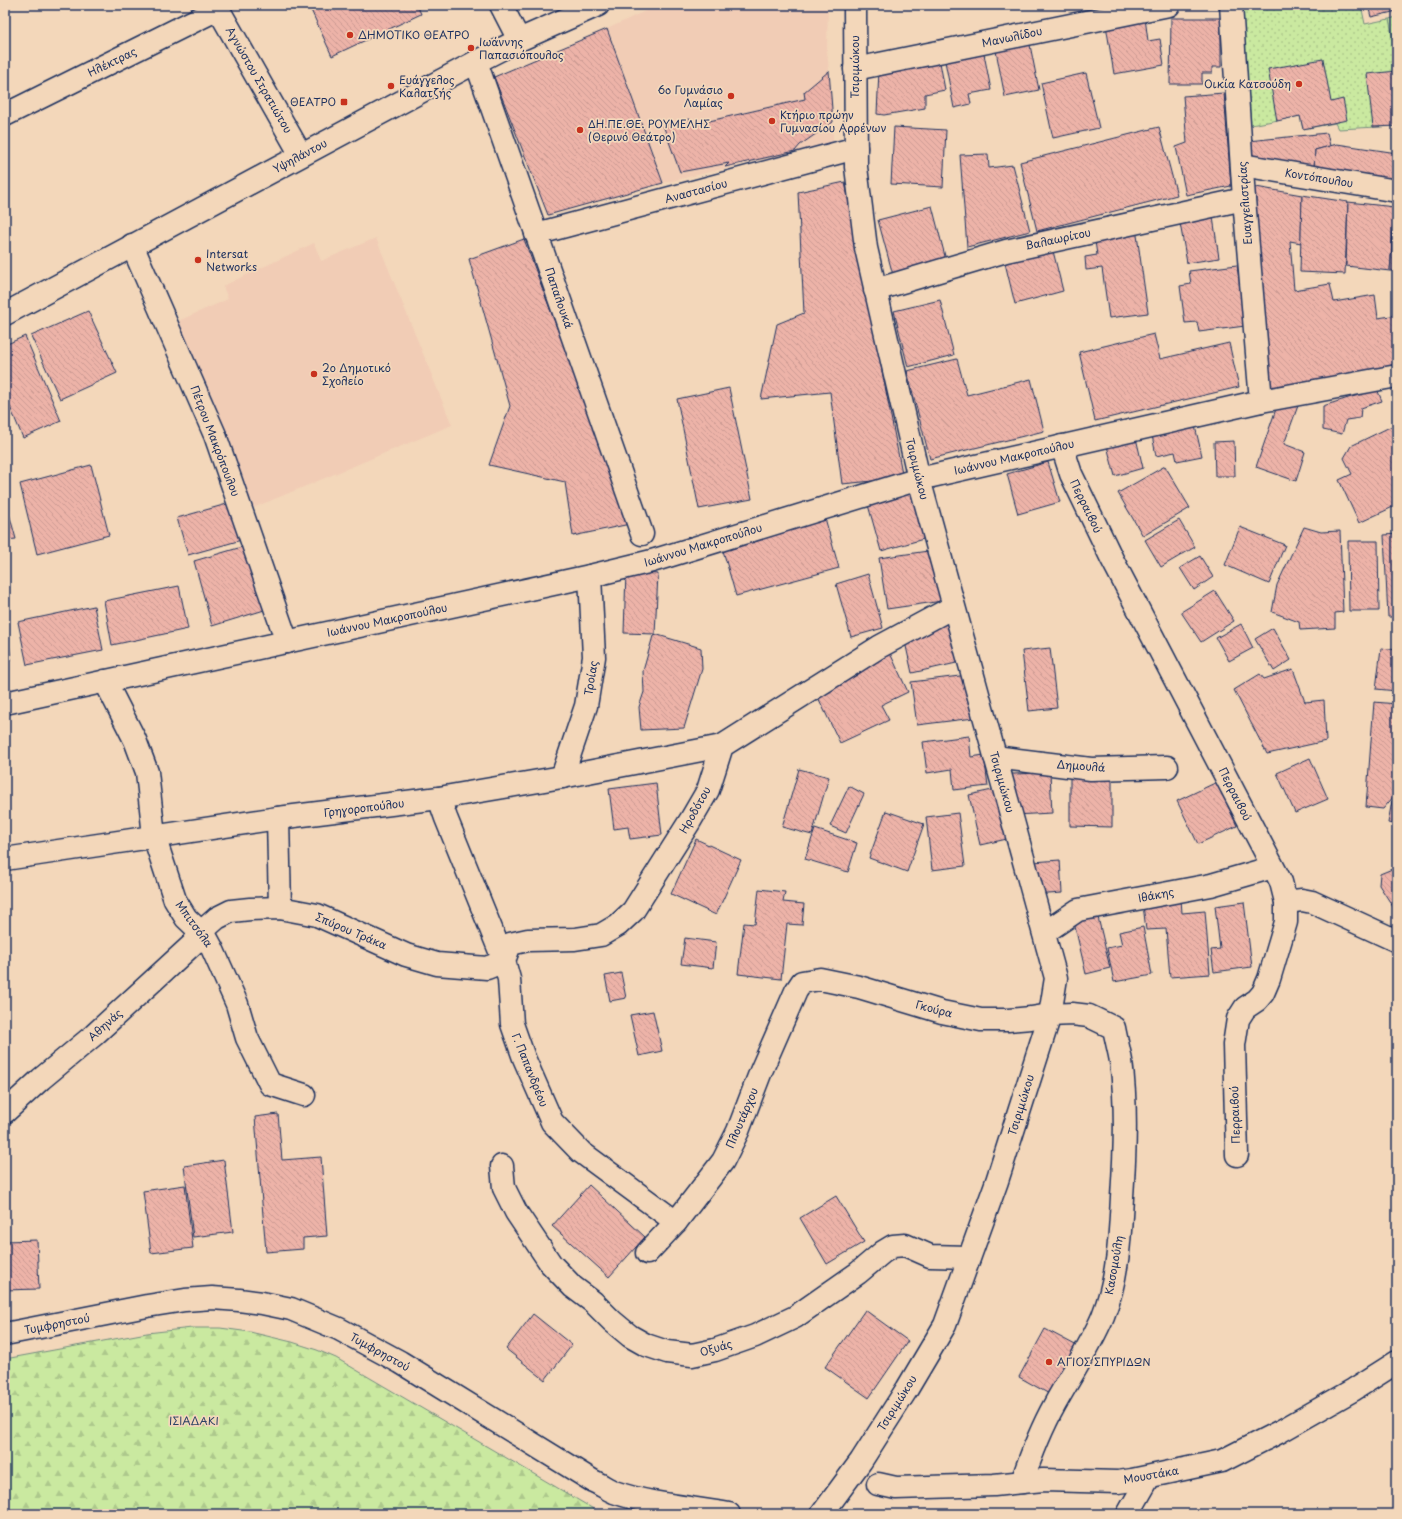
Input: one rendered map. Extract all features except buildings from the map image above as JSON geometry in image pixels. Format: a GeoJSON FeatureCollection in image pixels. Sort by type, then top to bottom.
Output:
{"type":"FeatureCollection","features":[{"type":"Feature","properties":{"kind":"street"},"geometry":{"type":"LineString","coordinates":[[501,5],[519,40]]}},
{"type":"Feature","properties":{"kind":"street","name":"Υψηλάντου"},"geometry":{"type":"LineString","coordinates":[[5,314],[476,62],[519,40],[598,5]]}},
{"type":"Feature","properties":{"kind":"street","name":"Τσιριμώκου"},"geometry":{"type":"LineString","coordinates":[[822,1514],[861,1460],[907,1389],[944,1325],[998,1181],[1050,1015],[1056,978],[919,479],[875,290],[865,241],[856,167],[855,5]]}},
{"type":"Feature","properties":{"kind":"street","name":"Μανωλίδου"},"geometry":{"type":"LineString","coordinates":[[855,69],[1169,5]]}},
{"type":"Feature","properties":{"kind":"street","name":"Ευαγγελιστρίας"},"geometry":{"type":"LineString","coordinates":[[1231,5],[1244,200],[1261,401]]}},
{"type":"Feature","properties":{"kind":"street","name":"Ηλέκτρας"},"geometry":{"type":"LineString","coordinates":[[5,115],[217,7]]}},
{"type":"Feature","properties":{"kind":"street","name":"Αγνώστου Στρατιώτου"},"geometry":{"type":"LineString","coordinates":[[217,7],[302,155]]}},
{"type":"Feature","properties":{"kind":"street","name":"Παπαλουκά"},"geometry":{"type":"LineString","coordinates":[[476,62],[642,534]]}},
{"type":"Feature","properties":{"kind":"street","name":"Αναστασίου"},"geometry":{"type":"LineString","coordinates":[[536,234],[856,148]]}},
{"type":"Feature","properties":{"kind":"street","name":"Κοντόπουλου"},"geometry":{"type":"LineString","coordinates":[[1242,165],[1397,191]]}},
{"type":"Feature","properties":{"kind":"street","name":"Βαλαωρίτου"},"geometry":{"type":"LineString","coordinates":[[875,290],[1006,251],[1244,200]]}},
{"type":"Feature","properties":{"kind":"street","name":"Πέτρου Μακρόπουλου"},"geometry":{"type":"LineString","coordinates":[[132,245],[214,435],[287,642]]}},
{"type":"Feature","properties":{"kind":"street","name":"Ιωάννου Μακροπούλου"},"geometry":{"type":"LineString","coordinates":[[5,704],[590,576],[652,561],[919,479],[1261,401],[1397,376]]}},
{"type":"Feature","properties":{"kind":"street","name":"Περραιβού"},"geometry":{"type":"LineString","coordinates":[[1062,446],[1071,474],[1112,559],[1281,882],[1286,902],[1286,922],[1269,979],[1258,1000],[1245,1008],[1238,1020],[1234,1045],[1237,1155]]}},
{"type":"Feature","properties":{"kind":"street","name":"Τροίας"},"geometry":{"type":"LineString","coordinates":[[562,777],[586,706],[594,657],[595,647],[590,576]]}},
{"type":"Feature","properties":{"kind":"street"},"geometry":{"type":"LineString","coordinates":[[722,746],[879,647],[953,607]]}},
{"type":"Feature","properties":{"kind":"street","name":"Μπιτσόλα"},"geometry":{"type":"LineString","coordinates":[[105,681],[136,740],[147,772],[154,836],[176,900],[186,918],[206,938],[212,948],[237,1004],[247,1038],[270,1084],[304,1095]]}},
{"type":"Feature","properties":{"kind":"street","name":"Γρηγοροπούλου"},"geometry":{"type":"LineString","coordinates":[[5,859],[278,818],[440,798],[562,777],[722,746]]}},
{"type":"Feature","properties":{"kind":"street","name":"Ηροδότου"},"geometry":{"type":"LineString","coordinates":[[504,961],[510,944],[528,940],[575,939],[601,935],[618,925],[633,911],[683,834],[708,790],[722,746]]}},
{"type":"Feature","properties":{"kind":"street","name":"Δημουλά"},"geometry":{"type":"LineString","coordinates":[[995,757],[1091,768],[1167,767]]}},
{"type":"Feature","properties":{"kind":"street","name":"Γ. Παπανδρέου"},"geometry":{"type":"LineString","coordinates":[[440,798],[446,818],[504,961],[509,979],[512,1024],[524,1058],[552,1122],[581,1152],[676,1222]]}},
{"type":"Feature","properties":{"kind":"street"},"geometry":{"type":"LineString","coordinates":[[278,818],[280,908]]}},
{"type":"Feature","properties":{"kind":"street","name":"Ιθάκης"},"geometry":{"type":"LineString","coordinates":[[1044,933],[1078,910],[1210,885],[1263,870],[1271,865]]}},
{"type":"Feature","properties":{"kind":"street"},"geometry":{"type":"LineString","coordinates":[[1286,902],[1302,900],[1312,902],[1397,940]]}},
{"type":"Feature","properties":{"kind":"street","name":"Σπύρου Τράκα"},"geometry":{"type":"LineString","coordinates":[[200,933],[217,918],[231,911],[250,908],[280,908],[317,915],[406,955],[437,964],[487,968],[504,961]]}},
{"type":"Feature","properties":{"kind":"street","name":"Αθηνάς"},"geometry":{"type":"LineString","coordinates":[[5,1112],[41,1079],[94,1035],[193,944],[200,933]]}},
{"type":"Feature","properties":{"kind":"street","name":"Πλουτάρχου"},"geometry":{"type":"LineString","coordinates":[[647,1253],[676,1222],[723,1161],[738,1131],[761,1071],[796,991],[802,982],[810,979],[820,979]]}},
{"type":"Feature","properties":{"kind":"street","name":"Γκούρα"},"geometry":{"type":"LineString","coordinates":[[820,979],[859,987],[942,1012],[981,1020],[1023,1019],[1050,1015],[1072,1014],[1089,1016],[1114,1028]]}},
{"type":"Feature","properties":{"kind":"street","name":"Κασομούλη"},"geometry":{"type":"LineString","coordinates":[[1022,1482],[1038,1437],[1054,1405],[1079,1363],[1102,1317],[1112,1286],[1120,1248],[1124,1174],[1124,1106],[1121,1061],[1114,1028]]}},
{"type":"Feature","properties":{"kind":"street","name":"Οξυάς"},"geometry":{"type":"LineString","coordinates":[[502,1166],[504,1188],[516,1212],[551,1264],[573,1287],[593,1302],[630,1336],[646,1345],[667,1352],[692,1355],[715,1350],[755,1336],[795,1317],[858,1273],[883,1252],[893,1246],[905,1245],[930,1256],[969,1257]]}},
{"type":"Feature","properties":{"kind":"street","name":"Τυμφρηστού"},"geometry":{"type":"LineString","coordinates":[[5,1334],[185,1300],[212,1298],[239,1300],[291,1309],[339,1330],[394,1359],[593,1481],[612,1491],[662,1503],[729,1514]]}},
{"type":"Feature","properties":{"kind":"street","name":"Μουστάκα"},"geometry":{"type":"LineString","coordinates":[[878,1484],[896,1488],[994,1485],[1056,1480],[1118,1482],[1150,1477],[1222,1461],[1282,1432],[1397,1362]]}},
{"type":"Feature","properties":{"kind":"street"},"geometry":{"type":"LineString","coordinates":[[1128,1514],[1150,1477]]}},
{"type":"Feature","properties":{"kind":"shaded area","name":"6ο Γυμνάσιο Λαμίας"},"geometry":{"type":"Polygon","coordinates":[[[658,5],[828,5],[827,49],[833,122],[833,143],[663,183],[607,29],[658,5]]]}},
{"type":"Feature","properties":{"kind":"shaded area","name":"2ο Δημοτικό Σχολείο"},"geometry":{"type":"Polygon","coordinates":[[[376,238],[452,425],[253,508],[176,322],[228,299],[223,286],[314,243],[321,261],[376,238]]]}},
{"type":"Feature","properties":{"kind":"green space"},"geometry":{"type":"Polygon","coordinates":[[[1241,5],[1361,5],[1365,24],[1389,19],[1397,58],[1397,126],[1338,129],[1335,123],[1303,129],[1300,116],[1251,125],[1241,5]]]}},
{"type":"Feature","properties":{"kind":"green space"},"geometry":{"type":"Polygon","coordinates":[[[1397,17],[1397,58],[1389,19],[1397,17]]]}},
{"type":"Feature","properties":{"kind":"green space","name":"ΙΣΙΑΔΑΚΙ"},"geometry":{"type":"Polygon","coordinates":[[[192,1328],[220,1328],[250,1332],[292,1342],[336,1358],[602,1514],[5,1514],[5,1359],[147,1333],[192,1328]]]}},
{"type":"Feature","properties":{"kind":"place","name":"ΔΗΜΟΤΙΚΟ ΘΕΑΤΡΟ"},"geometry":{"type":"Point","coordinates":[350,35]}},
{"type":"Feature","properties":{"kind":"place","name":"Ιωάννης Παπασιόπουλος"},"geometry":{"type":"Point","coordinates":[471,48]}},
{"type":"Feature","properties":{"kind":"place","name":"Οικία Κατσούδη"},"geometry":{"type":"Point","coordinates":[1299,84]}},
{"type":"Feature","properties":{"kind":"place","name":"Ευάγγελος Καλατζής"},"geometry":{"type":"Point","coordinates":[391,86]}},
{"type":"Feature","properties":{"kind":"place","name":"6ο Γυμνάσιο Λαμίας"},"geometry":{"type":"Point","coordinates":[731,96]}},
{"type":"Feature","properties":{"kind":"place","name":"ΘΕΑΤΡΟ"},"geometry":{"type":"Point","coordinates":[344,102]}},
{"type":"Feature","properties":{"kind":"place","name":"Κτήριο πρώην Γυμνασίου Αρρένων"},"geometry":{"type":"Point","coordinates":[772,121]}},
{"type":"Feature","properties":{"kind":"place","name":"ΔΗ.ΠΕ.ΘΕ. ΡΟΥΜΕΛΗΣ (Θερινό Θεάτρο)"},"geometry":{"type":"Point","coordinates":[580,130]}},
{"type":"Feature","properties":{"kind":"place","name":"Intersat Networks"},"geometry":{"type":"Point","coordinates":[198,260]}},
{"type":"Feature","properties":{"kind":"place","name":"2ο Δημοτικό Σχολείο"},"geometry":{"type":"Point","coordinates":[314,374]}},
{"type":"Feature","properties":{"kind":"place","name":"ΑΓΙΟΣ ΣΠΥΡΙΔΩΝ"},"geometry":{"type":"Point","coordinates":[1049,1362]}}]}
